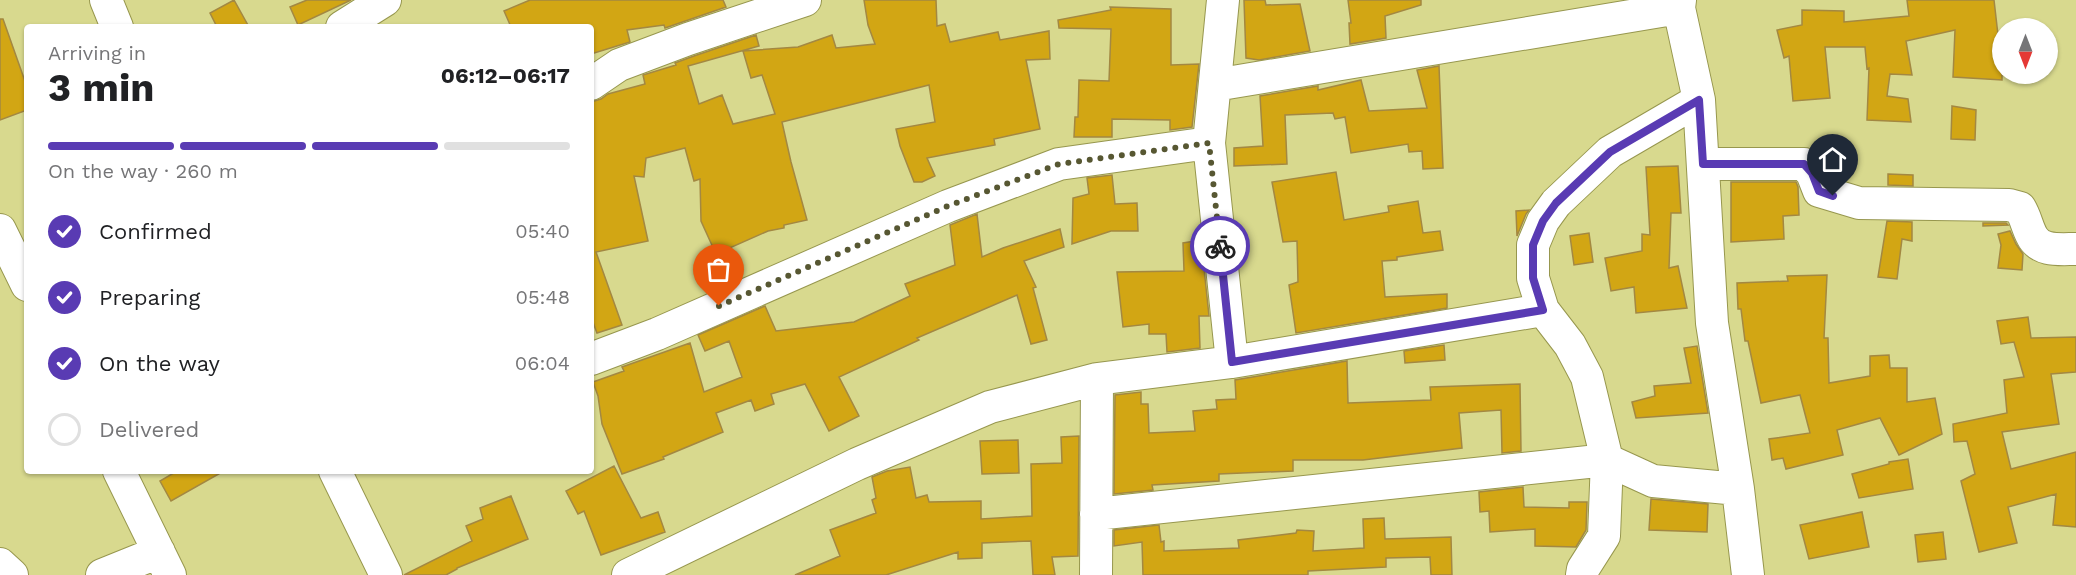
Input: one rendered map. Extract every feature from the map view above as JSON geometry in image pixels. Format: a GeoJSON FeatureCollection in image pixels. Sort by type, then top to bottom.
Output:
{"type":"FeatureCollection","features":[{"type":"Feature","properties":{"kind":"street"},"geometry":{"type":"LineString","coordinates":[[106,0],[116,24]]}},
{"type":"Feature","properties":{"kind":"street"},"geometry":{"type":"LineString","coordinates":[[347,24],[385,0]]}},
{"type":"Feature","properties":{"kind":"street"},"geometry":{"type":"LineString","coordinates":[[594,82],[619,65],[688,39],[806,0]]}},
{"type":"Feature","properties":{"kind":"street"},"geometry":{"type":"LineString","coordinates":[[1223,0],[1209,143],[1232,362]]}},
{"type":"Feature","properties":{"kind":"street"},"geometry":{"type":"LineString","coordinates":[[1215,85],[1678,3],[1699,100],[1712,323],[1738,489],[1748,575]]}},
{"type":"Feature","properties":{"kind":"street"},"geometry":{"type":"LineString","coordinates":[[1582,575],[1583,568],[1604,536],[1607,460],[1587,377],[1570,345],[1543,310],[1533,278],[1533,245],[1543,221],[1556,203],[1610,152],[1699,100]]}},
{"type":"Feature","properties":{"kind":"street"},"geometry":{"type":"LineString","coordinates":[[594,358],[657,334],[948,206],[1059,164],[1209,143]]}},
{"type":"Feature","properties":{"kind":"street"},"geometry":{"type":"LineString","coordinates":[[1703,164],[1804,164],[1812,173],[1819,191],[1859,203],[2009,205],[2020,208],[2027,219],[2032,237],[2047,249],[2076,249]]}},
{"type":"Feature","properties":{"kind":"street"},"geometry":{"type":"LineString","coordinates":[[0,230],[24,279]]}},
{"type":"Feature","properties":{"kind":"street"},"geometry":{"type":"LineString","coordinates":[[628,575],[857,464],[990,407],[1097,379],[1232,362],[1543,310]]}},
{"type":"Feature","properties":{"kind":"street"},"geometry":{"type":"LineString","coordinates":[[1096,575],[1097,379]]}},
{"type":"Feature","properties":{"kind":"street"},"geometry":{"type":"LineString","coordinates":[[1096,514],[1607,460],[1653,481],[1738,489]]}},
{"type":"Feature","properties":{"kind":"street"},"geometry":{"type":"LineString","coordinates":[[102,575],[164,563],[120,474]]}},
{"type":"Feature","properties":{"kind":"street"},"geometry":{"type":"LineString","coordinates":[[336,474],[386,575]]}},
{"type":"Feature","properties":{"kind":"street"},"geometry":{"type":"LineString","coordinates":[[0,564],[12,575]]}},
{"type":"Feature","properties":{"kind":"building"},"geometry":{"type":"Polygon","coordinates":[[[234,0],[247,24],[216,24],[210,13],[234,0]]]}},
{"type":"Feature","properties":{"kind":"building"},"geometry":{"type":"Polygon","coordinates":[[[307,0],[351,0],[300,24],[298,24],[290,7],[307,0]]]}},
{"type":"Feature","properties":{"kind":"building"},"geometry":{"type":"Polygon","coordinates":[[[530,0],[723,0],[726,7],[665,28],[664,25],[627,30],[630,42],[594,53],[594,24],[510,24],[504,11],[530,0]]]}},
{"type":"Feature","properties":{"kind":"building"},"geometry":{"type":"Polygon","coordinates":[[[864,0],[936,0],[937,26],[945,24],[950,42],[998,32],[1000,40],[1049,31],[1050,59],[1026,60],[1040,129],[994,139],[995,145],[927,158],[935,176],[922,182],[914,182],[896,129],[935,122],[929,85],[782,122],[807,220],[784,225],[784,228],[768,231],[716,254],[701,221],[700,179],[694,181],[685,148],[646,158],[644,177],[634,176],[648,241],[596,252],[622,325],[597,333],[594,325],[594,101],[608,94],[645,84],[643,75],[756,35],[759,46],[688,66],[699,104],[722,95],[733,124],[775,114],[762,75],[751,78],[743,51],[798,47],[832,35],[836,48],[875,44],[868,25],[864,0]]]}},
{"type":"Feature","properties":{"kind":"building"},"geometry":{"type":"Polygon","coordinates":[[[1244,0],[1265,0],[1266,5],[1300,4],[1310,51],[1259,60],[1246,58],[1244,0]]]}},
{"type":"Feature","properties":{"kind":"building"},"geometry":{"type":"Polygon","coordinates":[[[1348,0],[1421,0],[1421,5],[1385,16],[1386,38],[1350,44],[1349,23],[1351,23],[1348,0]]]}},
{"type":"Feature","properties":{"kind":"building"},"geometry":{"type":"Polygon","coordinates":[[[1907,0],[1994,0],[1996,18],[1992,18],[1992,79],[1953,77],[1955,30],[1906,41],[1912,75],[1890,74],[1887,96],[1908,99],[1911,122],[1867,120],[1869,68],[1867,69],[1865,47],[1825,47],[1830,98],[1793,101],[1789,56],[1784,58],[1777,30],[1802,25],[1802,10],[1844,11],[1844,22],[1909,16],[1907,0]]]}},
{"type":"Feature","properties":{"kind":"building"},"geometry":{"type":"Polygon","coordinates":[[[1110,7],[1171,9],[1171,65],[1199,64],[1192,127],[1170,130],[1170,120],[1112,119],[1112,137],[1074,137],[1075,117],[1078,117],[1079,80],[1109,81],[1111,29],[1059,28],[1058,20],[1111,10],[1110,7]]]}},
{"type":"Feature","properties":{"kind":"building"},"geometry":{"type":"Polygon","coordinates":[[[0,19],[3,19],[24,78],[24,111],[0,120],[0,19]]]}},
{"type":"Feature","properties":{"kind":"building"},"geometry":{"type":"Polygon","coordinates":[[[1439,66],[1443,168],[1423,169],[1422,151],[1409,152],[1408,144],[1351,153],[1345,117],[1335,119],[1333,113],[1285,115],[1287,164],[1234,166],[1234,148],[1263,146],[1260,96],[1318,86],[1318,90],[1361,80],[1369,111],[1427,108],[1417,70],[1439,66]]]}},
{"type":"Feature","properties":{"kind":"building"},"geometry":{"type":"Polygon","coordinates":[[[1952,106],[1976,110],[1975,140],[1951,139],[1952,106]]]}},
{"type":"Feature","properties":{"kind":"building"},"geometry":{"type":"Polygon","coordinates":[[[1678,166],[1681,213],[1671,213],[1669,268],[1678,266],[1687,308],[1636,313],[1634,287],[1611,291],[1605,258],[1642,251],[1642,234],[1650,235],[1646,167],[1678,166]]]}},
{"type":"Feature","properties":{"kind":"building"},"geometry":{"type":"Polygon","coordinates":[[[1336,172],[1344,220],[1389,212],[1388,206],[1418,201],[1423,233],[1440,231],[1443,250],[1382,261],[1385,297],[1447,294],[1447,308],[1296,333],[1289,285],[1298,282],[1297,241],[1283,242],[1272,182],[1336,172]]]}},
{"type":"Feature","properties":{"kind":"building"},"geometry":{"type":"Polygon","coordinates":[[[1888,174],[1913,175],[1913,186],[1888,185],[1888,174]]]}},
{"type":"Feature","properties":{"kind":"building"},"geometry":{"type":"Polygon","coordinates":[[[1112,175],[1115,204],[1137,203],[1138,231],[1111,231],[1072,244],[1073,198],[1089,194],[1087,178],[1112,175]]]}},
{"type":"Feature","properties":{"kind":"building"},"geometry":{"type":"Polygon","coordinates":[[[1731,182],[1796,182],[1799,215],[1783,216],[1784,239],[1731,242],[1731,182]]]}},
{"type":"Feature","properties":{"kind":"building"},"geometry":{"type":"Polygon","coordinates":[[[1529,210],[1526,214],[1517,236],[1516,211],[1529,210]]]}},
{"type":"Feature","properties":{"kind":"building"},"geometry":{"type":"Polygon","coordinates":[[[977,214],[982,257],[1060,229],[1064,247],[1024,261],[1036,287],[1033,288],[1047,340],[1031,344],[1017,295],[917,338],[919,340],[839,377],[859,416],[829,431],[805,384],[771,394],[774,404],[755,411],[751,400],[716,413],[723,432],[663,457],[664,459],[622,474],[602,424],[594,382],[624,371],[622,367],[690,343],[704,392],[742,377],[729,341],[705,351],[698,335],[765,306],[776,331],[854,322],[910,296],[905,284],[955,265],[950,225],[977,214]]]}},
{"type":"Feature","properties":{"kind":"building"},"geometry":{"type":"Polygon","coordinates":[[[1887,221],[1912,222],[1912,241],[1902,239],[1897,279],[1878,277],[1887,221]]]}},
{"type":"Feature","properties":{"kind":"building"},"geometry":{"type":"Polygon","coordinates":[[[1983,223],[2006,223],[2008,225],[1983,226],[1983,223]]]}},
{"type":"Feature","properties":{"kind":"building"},"geometry":{"type":"Polygon","coordinates":[[[2010,231],[2023,254],[2022,270],[1998,268],[2001,245],[1998,234],[2010,231]]]}},
{"type":"Feature","properties":{"kind":"building"},"geometry":{"type":"Polygon","coordinates":[[[1589,233],[1593,262],[1574,265],[1570,236],[1589,233]]]}},
{"type":"Feature","properties":{"kind":"building"},"geometry":{"type":"Polygon","coordinates":[[[1201,240],[1209,316],[1199,316],[1200,348],[1167,352],[1166,334],[1149,334],[1149,324],[1123,327],[1117,272],[1184,271],[1183,243],[1201,240]]]}},
{"type":"Feature","properties":{"kind":"building"},"geometry":{"type":"Polygon","coordinates":[[[1827,275],[1824,338],[1828,338],[1829,383],[1870,376],[1870,356],[1889,355],[1890,368],[1907,368],[1907,402],[1935,398],[1942,434],[1899,455],[1880,418],[1837,430],[1843,455],[1786,469],[1783,458],[1772,460],[1769,439],[1810,433],[1800,395],[1761,403],[1748,341],[1745,341],[1741,309],[1738,309],[1737,283],[1788,281],[1787,276],[1827,275]]]}},
{"type":"Feature","properties":{"kind":"building"},"geometry":{"type":"Polygon","coordinates":[[[2028,317],[2031,338],[2076,337],[2076,372],[2051,374],[2059,424],[2002,432],[2011,469],[2076,452],[2076,527],[2053,525],[2056,494],[2008,507],[2017,543],[1979,552],[1961,481],[1975,474],[1967,441],[1954,442],[1953,424],[2007,413],[2004,380],[2024,377],[2014,342],[2001,344],[1997,321],[2028,317]]]}},
{"type":"Feature","properties":{"kind":"building"},"geometry":{"type":"Polygon","coordinates":[[[1444,345],[1445,360],[1405,363],[1404,351],[1444,345]]]}},
{"type":"Feature","properties":{"kind":"building"},"geometry":{"type":"Polygon","coordinates":[[[1697,346],[1708,413],[1636,418],[1632,402],[1655,396],[1654,386],[1691,383],[1684,348],[1697,346]]]}},
{"type":"Feature","properties":{"kind":"building"},"geometry":{"type":"Polygon","coordinates":[[[1347,361],[1348,403],[1431,400],[1430,387],[1520,384],[1521,451],[1502,453],[1501,410],[1459,413],[1462,448],[1363,460],[1293,460],[1293,471],[1219,474],[1219,481],[1152,485],[1153,490],[1114,494],[1115,395],[1141,392],[1141,404],[1148,404],[1149,433],[1195,431],[1193,411],[1217,409],[1216,400],[1236,399],[1235,380],[1347,361]]]}},
{"type":"Feature","properties":{"kind":"building"},"geometry":{"type":"Polygon","coordinates":[[[1079,436],[1078,556],[1052,557],[1055,575],[1033,575],[1031,541],[982,543],[982,558],[958,559],[958,552],[886,575],[795,575],[840,556],[830,530],[876,513],[872,500],[876,498],[872,477],[887,471],[910,467],[916,498],[927,495],[929,502],[981,501],[981,519],[1032,516],[1031,464],[1062,463],[1061,437],[1079,436]]]}},
{"type":"Feature","properties":{"kind":"building"},"geometry":{"type":"Polygon","coordinates":[[[1018,440],[1019,473],[982,474],[980,441],[1018,440]]]}},
{"type":"Feature","properties":{"kind":"building"},"geometry":{"type":"Polygon","coordinates":[[[1908,459],[1913,489],[1859,498],[1852,474],[1889,464],[1889,462],[1908,459]]]}},
{"type":"Feature","properties":{"kind":"building"},"geometry":{"type":"Polygon","coordinates":[[[614,466],[641,518],[658,512],[665,532],[601,555],[584,511],[578,514],[566,491],[614,466]]]}},
{"type":"Feature","properties":{"kind":"building"},"geometry":{"type":"Polygon","coordinates":[[[172,474],[219,474],[171,501],[160,481],[172,474]]]}},
{"type":"Feature","properties":{"kind":"building"},"geometry":{"type":"Polygon","coordinates":[[[1523,487],[1524,507],[1569,508],[1569,502],[1587,502],[1586,530],[1576,547],[1535,546],[1535,529],[1490,532],[1489,511],[1480,512],[1479,492],[1523,487]]]}},
{"type":"Feature","properties":{"kind":"building"},"geometry":{"type":"Polygon","coordinates":[[[511,496],[528,539],[457,568],[446,575],[404,575],[472,541],[466,526],[483,519],[480,508],[511,496]]]}},
{"type":"Feature","properties":{"kind":"building"},"geometry":{"type":"Polygon","coordinates":[[[1651,499],[1708,504],[1707,532],[1649,530],[1651,499]]]}},
{"type":"Feature","properties":{"kind":"building"},"geometry":{"type":"Polygon","coordinates":[[[1862,512],[1869,547],[1809,559],[1800,525],[1862,512]]]}},
{"type":"Feature","properties":{"kind":"building"},"geometry":{"type":"Polygon","coordinates":[[[1384,518],[1385,539],[1451,537],[1452,575],[1431,575],[1430,557],[1386,558],[1386,567],[1308,571],[1308,575],[1143,575],[1142,542],[1114,546],[1114,530],[1159,525],[1161,542],[1164,541],[1164,551],[1239,548],[1238,540],[1296,533],[1297,530],[1314,531],[1313,551],[1364,548],[1363,519],[1384,518]]]}},
{"type":"Feature","properties":{"kind":"building"},"geometry":{"type":"Polygon","coordinates":[[[1943,532],[1946,559],[1918,562],[1915,535],[1943,532]]]}},
{"type":"Feature","properties":{"kind":"way so far"},"geometry":{"type":"LineString","coordinates":[[719,306],[948,206],[1059,164],[1209,143],[1220,246]]}},
{"type":"Feature","properties":{"kind":"route"},"geometry":{"type":"LineString","coordinates":[[1220,246],[1232,362],[1543,310],[1533,278],[1533,245],[1543,221],[1556,203],[1610,152],[1699,100],[1703,164],[1789,162],[1804,164],[1812,173],[1819,191],[1833,196]]}}]}
